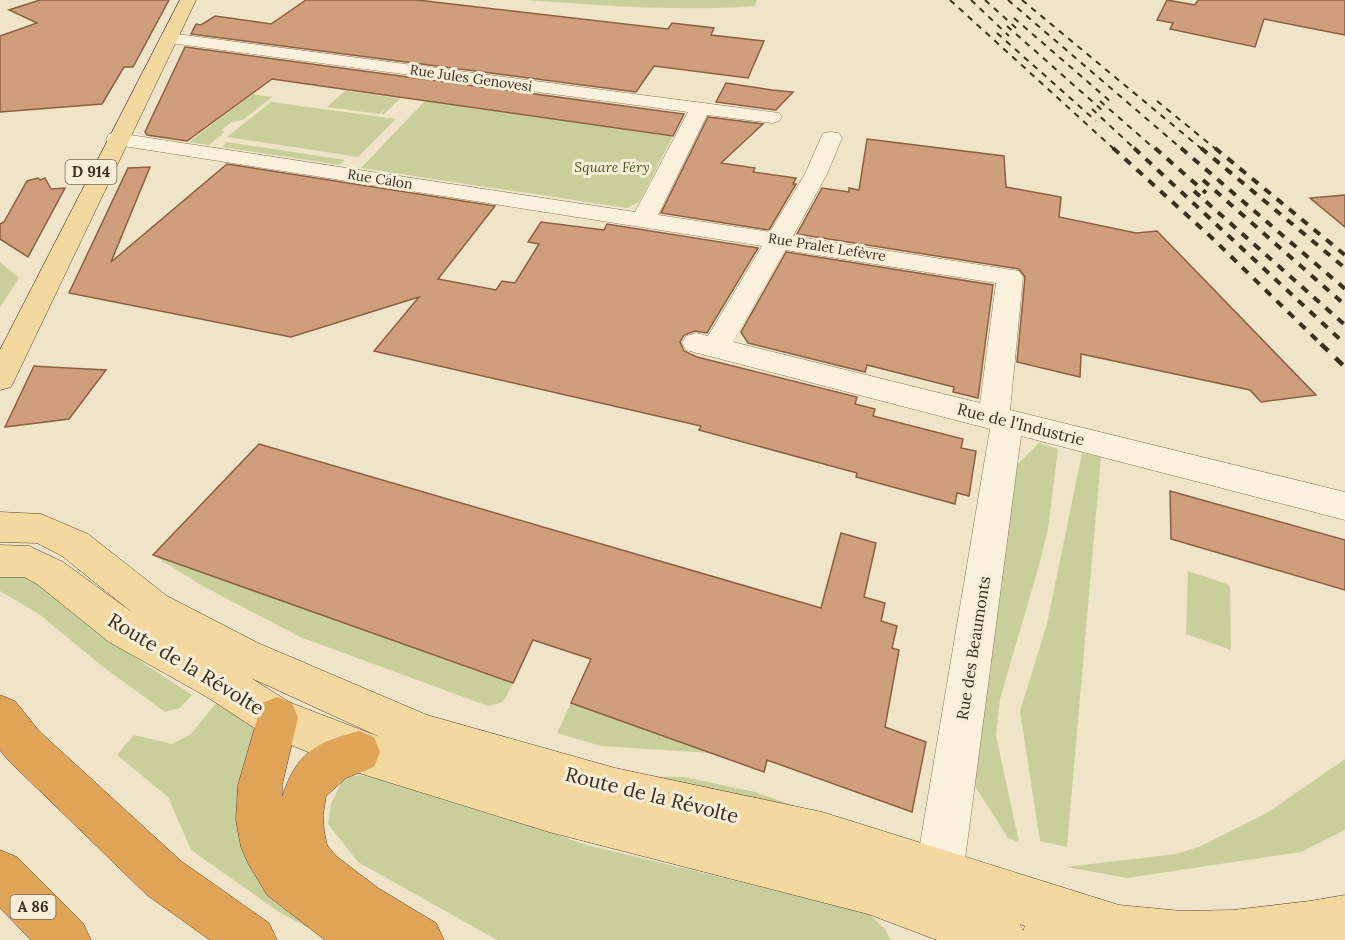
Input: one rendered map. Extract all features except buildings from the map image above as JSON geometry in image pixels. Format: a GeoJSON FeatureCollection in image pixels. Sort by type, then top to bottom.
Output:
{"type":"FeatureCollection","features":[{"type":"Feature","properties":{"kind":"highway"},"geometry":{"type":"LineString","coordinates":[[0,716],[24,746],[164,878],[252,940]]}},
{"type":"Feature","properties":{"kind":"highway"},"geometry":{"type":"LineString","coordinates":[[277,718],[260,785],[258,820],[264,847],[284,878],[348,927],[378,940]]}},
{"type":"Feature","properties":{"kind":"highway"},"geometry":{"type":"LineString","coordinates":[[359,752],[333,759],[312,776],[301,808],[301,836],[312,863],[336,886],[420,940]]}},
{"type":"Feature","properties":{"kind":"highway","name":"A 86"},"geometry":{"type":"LineString","coordinates":[[0,874],[66,940]]}},
{"type":"Feature","properties":{"kind":"main road","name":"D 914"},"geometry":{"type":"LineString","coordinates":[[0,379],[63,238],[180,0]]}},
{"type":"Feature","properties":{"kind":"main road","name":"D 914"},"geometry":{"type":"LineString","coordinates":[[0,344],[111,156],[117,139],[188,0]]}},
{"type":"Feature","properties":{"kind":"main road"},"geometry":{"type":"LineString","coordinates":[[171,34],[182,24],[194,0]]}},
{"type":"Feature","properties":{"kind":"main road","name":"Route de la Révolte"},"geometry":{"type":"LineString","coordinates":[[0,527],[41,529],[75,545],[154,608],[244,656],[426,736],[615,789],[822,835],[939,874],[1065,931],[1205,935],[1272,931],[1345,919]]}},
{"type":"Feature","properties":{"kind":"main road","name":"Route de la Révolte"},"geometry":{"type":"LineString","coordinates":[[0,561],[28,562],[50,573],[123,629],[221,683],[277,718],[359,752],[549,810],[868,891],[1002,940]]}},
{"type":"Feature","properties":{"kind":"main road"},"geometry":{"type":"LineString","coordinates":[[244,656],[269,670],[278,685],[282,701],[277,718]]}},
{"type":"Feature","properties":{"kind":"street","name":"Rue Jules Genovesi"},"geometry":{"type":"LineString","coordinates":[[171,34],[772,117]]}},
{"type":"Feature","properties":{"kind":"street"},"geometry":{"type":"LineString","coordinates":[[644,220],[700,108]]}},
{"type":"Feature","properties":{"kind":"street"},"geometry":{"type":"LineString","coordinates":[[776,240],[816,174],[831,138]]}},
{"type":"Feature","properties":{"kind":"street","name":"Rue Calon"},"geometry":{"type":"LineString","coordinates":[[117,139],[644,220]]}},
{"type":"Feature","properties":{"kind":"street","name":"Rue Pralet Lefèvre"},"geometry":{"type":"LineString","coordinates":[[644,220],[1010,277]]}},
{"type":"Feature","properties":{"kind":"street","name":"Rue de l'Industrie"},"geometry":{"type":"LineString","coordinates":[[776,240],[706,345],[1345,506]]}},
{"type":"Feature","properties":{"kind":"street","name":"Rue des Beaumonts"},"geometry":{"type":"LineString","coordinates":[[939,874],[1001,419],[1010,277]]}},
{"type":"Feature","properties":{"kind":"green space"},"geometry":{"type":"Polygon","coordinates":[[[524,0],[757,0],[755,6],[697,8],[524,0]]]}},
{"type":"Feature","properties":{"kind":"green space","name":"Square Féry"},"geometry":{"type":"Polygon","coordinates":[[[452,82],[457,83],[438,103],[673,136],[639,202],[627,208],[361,168],[425,101],[435,98],[452,82]]]}},
{"type":"Feature","properties":{"kind":"green space"},"geometry":{"type":"Polygon","coordinates":[[[345,91],[400,99],[384,114],[381,114],[385,109],[379,114],[327,107],[345,91]]]}},
{"type":"Feature","properties":{"kind":"green space"},"geometry":{"type":"Polygon","coordinates":[[[253,94],[272,97],[243,120],[232,122],[221,130],[225,132],[209,145],[189,142],[253,94]]]}},
{"type":"Feature","properties":{"kind":"green space"},"geometry":{"type":"Polygon","coordinates":[[[271,102],[396,119],[358,157],[227,137],[271,102]]]}},
{"type":"Feature","properties":{"kind":"green space"},"geometry":{"type":"Polygon","coordinates":[[[227,142],[345,160],[340,165],[222,147],[227,142]]]}},
{"type":"Feature","properties":{"kind":"green space"},"geometry":{"type":"Polygon","coordinates":[[[0,262],[19,278],[0,307],[0,262]]]}},
{"type":"Feature","properties":{"kind":"green space"},"geometry":{"type":"Polygon","coordinates":[[[1039,443],[1058,449],[1048,529],[1000,699],[996,736],[1019,842],[1008,838],[960,763],[1002,480],[1039,443]]]}},
{"type":"Feature","properties":{"kind":"green space"},"geometry":{"type":"Polygon","coordinates":[[[1082,453],[1101,457],[1067,847],[1040,841],[1020,711],[1047,624],[1082,453]]]}},
{"type":"Feature","properties":{"kind":"green space"},"geometry":{"type":"Polygon","coordinates":[[[153,555],[513,683],[503,702],[488,706],[300,637],[201,585],[153,555]]]}},
{"type":"Feature","properties":{"kind":"green space"},"geometry":{"type":"Polygon","coordinates":[[[1188,571],[1230,585],[1231,650],[1186,634],[1188,571]]]}},
{"type":"Feature","properties":{"kind":"green space"},"geometry":{"type":"Polygon","coordinates":[[[0,574],[30,578],[116,645],[192,695],[180,708],[165,712],[102,666],[39,614],[0,591],[0,574]]]}},
{"type":"Feature","properties":{"kind":"green space"},"geometry":{"type":"Polygon","coordinates":[[[216,703],[261,726],[251,798],[331,940],[279,912],[191,850],[168,797],[117,755],[134,735],[172,744],[191,734],[216,703]]]}},
{"type":"Feature","properties":{"kind":"green space"},"geometry":{"type":"Polygon","coordinates":[[[571,703],[711,753],[601,746],[557,733],[571,703]]]}},
{"type":"Feature","properties":{"kind":"green space"},"geometry":{"type":"Polygon","coordinates":[[[1345,759],[1345,830],[1301,852],[1127,878],[1066,867],[1176,854],[1201,846],[1267,813],[1345,759]]]}},
{"type":"Feature","properties":{"kind":"green space"},"geometry":{"type":"Polygon","coordinates":[[[388,775],[583,844],[868,913],[885,929],[891,940],[497,940],[358,862],[328,824],[331,804],[344,776],[388,775]]]}},
{"type":"Feature","properties":{"kind":"green space"},"geometry":{"type":"Polygon","coordinates":[[[610,776],[684,777],[755,792],[858,828],[610,776]]]}},
{"type":"Feature","properties":{"kind":"railway"},"geometry":{"type":"LineString","coordinates":[[950,0],[1115,150]]}},
{"type":"Feature","properties":{"kind":"railway"},"geometry":{"type":"LineString","coordinates":[[971,0],[1009,36]]}},
{"type":"Feature","properties":{"kind":"railway"},"geometry":{"type":"LineString","coordinates":[[985,0],[1016,28]]}},
{"type":"Feature","properties":{"kind":"railway"},"geometry":{"type":"LineString","coordinates":[[1008,0],[1183,150]]}},
{"type":"Feature","properties":{"kind":"railway"},"geometry":{"type":"LineString","coordinates":[[1022,0],[1203,150]]}},
{"type":"Feature","properties":{"kind":"railway"},"geometry":{"type":"LineString","coordinates":[[1014,18],[1111,102]]}},
{"type":"Feature","properties":{"kind":"railway"},"geometry":{"type":"LineString","coordinates":[[1007,26],[1103,111]]}},
{"type":"Feature","properties":{"kind":"railway"},"geometry":{"type":"LineString","coordinates":[[997,33],[1096,121]]}},
{"type":"Feature","properties":{"kind":"railway"},"geometry":{"type":"LineString","coordinates":[[1100,101],[1156,150]]}},
{"type":"Feature","properties":{"kind":"railway"},"geometry":{"type":"LineString","coordinates":[[1157,101],[1217,150]]}},
{"type":"Feature","properties":{"kind":"railway"},"geometry":{"type":"LineString","coordinates":[[1092,109],[1136,150]]}},
{"type":"Feature","properties":{"kind":"railway"},"geometry":{"type":"LineString","coordinates":[[1113,148],[1211,237],[1323,346]]}},
{"type":"Feature","properties":{"kind":"railway"},"geometry":{"type":"LineString","coordinates":[[1134,148],[1345,344]]}},
{"type":"Feature","properties":{"kind":"railway"},"geometry":{"type":"LineString","coordinates":[[1155,148],[1206,193]]}},
{"type":"Feature","properties":{"kind":"railway"},"geometry":{"type":"LineString","coordinates":[[1181,148],[1345,289]]}},
{"type":"Feature","properties":{"kind":"railway"},"geometry":{"type":"LineString","coordinates":[[1201,148],[1345,268]]}},
{"type":"Feature","properties":{"kind":"railway"},"geometry":{"type":"LineString","coordinates":[[1215,148],[1345,255]]}},
{"type":"Feature","properties":{"kind":"railway"},"geometry":{"type":"LineString","coordinates":[[1203,180],[1345,305]]}},
{"type":"Feature","properties":{"kind":"railway"},"geometry":{"type":"LineString","coordinates":[[1194,191],[1345,325]]}},
{"type":"Feature","properties":{"kind":"railway"},"geometry":{"type":"LineString","coordinates":[[1321,344],[1345,367]]}}]}
